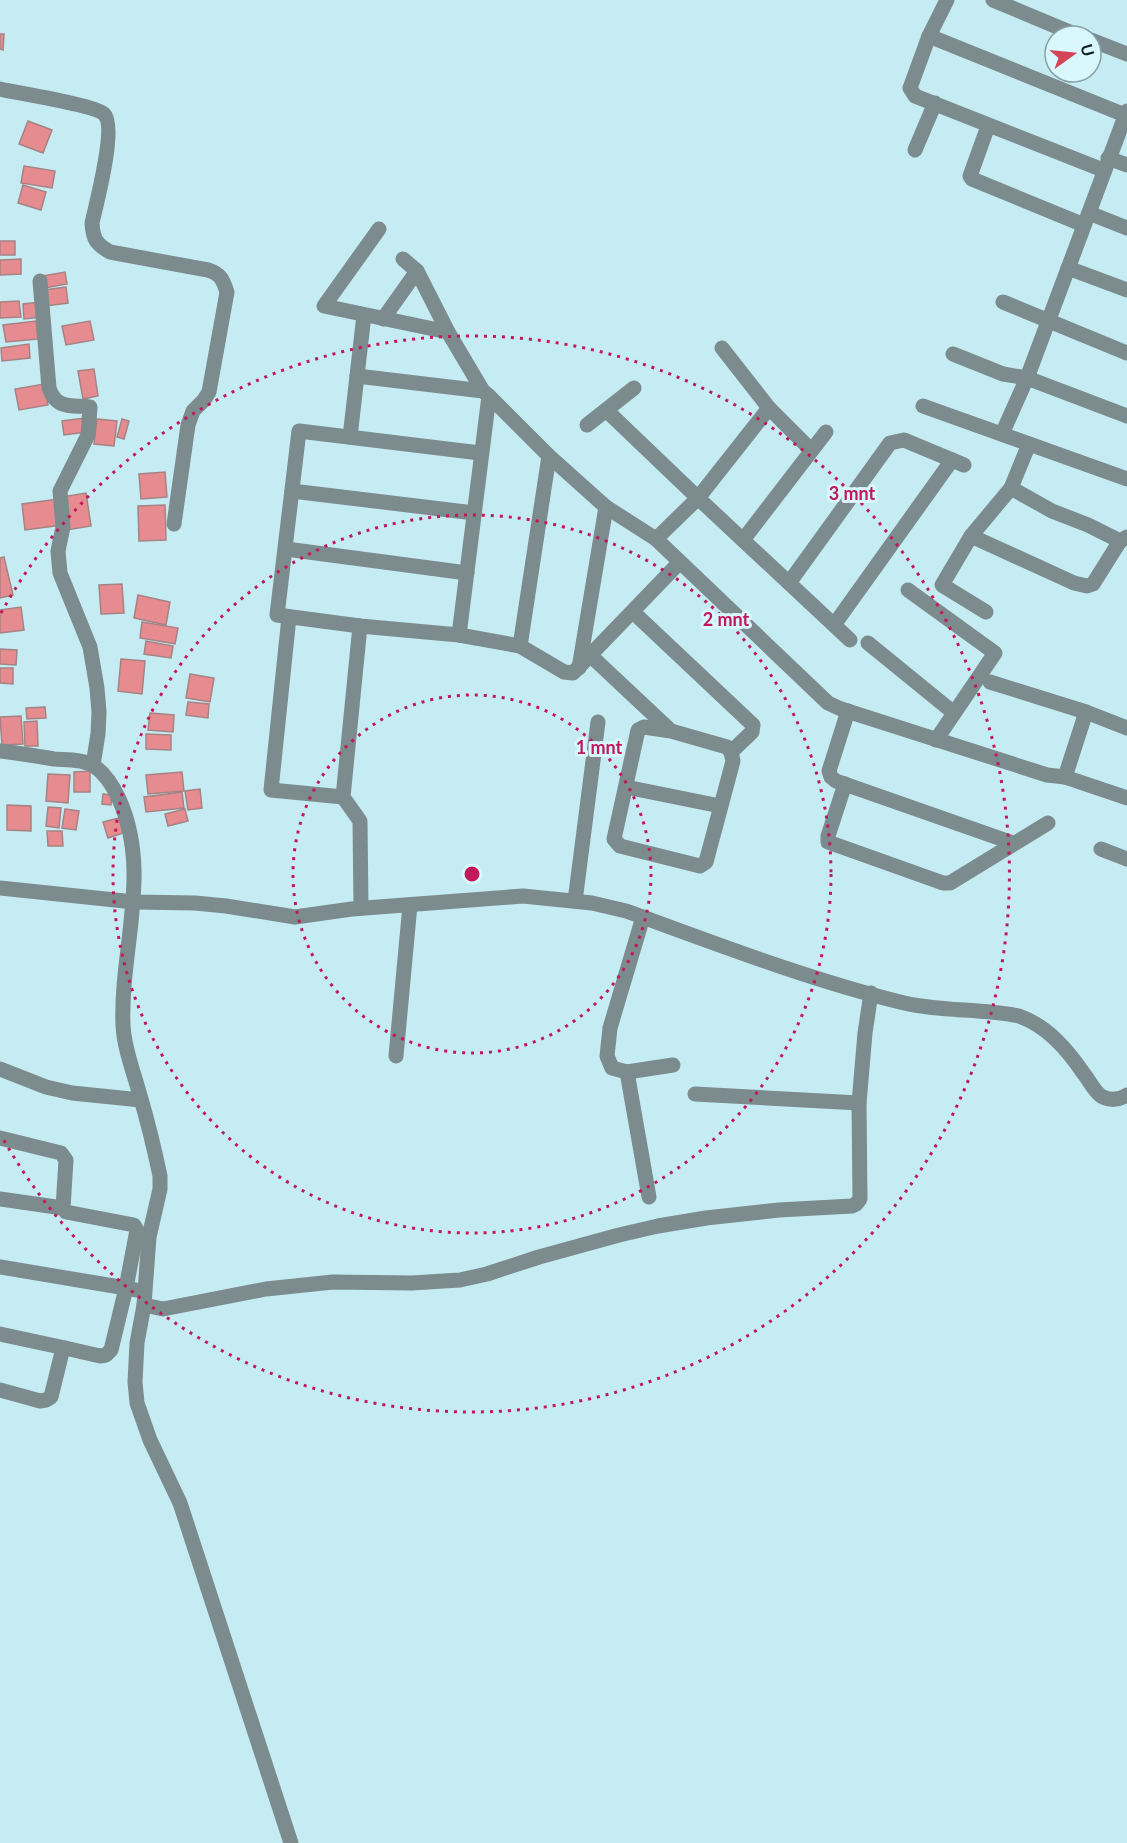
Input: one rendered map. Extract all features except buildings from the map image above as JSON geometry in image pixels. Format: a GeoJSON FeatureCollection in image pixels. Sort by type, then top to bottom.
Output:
{"type":"FeatureCollection","features":[{"type":"Feature","properties":{"kind":"street"},"geometry":{"type":"LineString","coordinates":[[993,0],[1050,24]]}},
{"type":"Feature","properties":{"kind":"street"},"geometry":{"type":"LineString","coordinates":[[944,1],[910,88],[915,96],[988,126],[1106,164],[1127,165]]}},
{"type":"Feature","properties":{"kind":"street"},"geometry":{"type":"LineString","coordinates":[[929,36],[1126,113],[1027,378],[1002,435]]}},
{"type":"Feature","properties":{"kind":"street"},"geometry":{"type":"LineString","coordinates":[[1103,45],[1127,54]]}},
{"type":"Feature","properties":{"kind":"street"},"geometry":{"type":"LineString","coordinates":[[0,89],[90,108],[105,114],[109,123],[110,138],[92,223],[93,237],[98,245],[110,252],[208,270],[218,273],[224,280],[227,292],[209,392],[193,411],[188,424],[174,524]]}},
{"type":"Feature","properties":{"kind":"street"},"geometry":{"type":"LineString","coordinates":[[915,150],[935,103]]}},
{"type":"Feature","properties":{"kind":"street"},"geometry":{"type":"LineString","coordinates":[[988,126],[970,176],[972,179],[1086,219],[1127,228]]}},
{"type":"Feature","properties":{"kind":"street"},"geometry":{"type":"LineString","coordinates":[[379,229],[324,306],[447,332]]}},
{"type":"Feature","properties":{"kind":"street"},"geometry":{"type":"LineString","coordinates":[[403,259],[417,271],[447,332],[486,394],[549,456],[606,507],[656,539],[828,704],[1047,775],[1065,777],[1127,798]]}},
{"type":"Feature","properties":{"kind":"street"},"geometry":{"type":"LineString","coordinates":[[1068,268],[1127,290]]}},
{"type":"Feature","properties":{"kind":"street"},"geometry":{"type":"LineString","coordinates":[[383,319],[417,271]]}},
{"type":"Feature","properties":{"kind":"street"},"geometry":{"type":"LineString","coordinates":[[40,281],[49,388],[52,397],[60,404],[90,406],[88,435],[60,491],[63,527],[58,551],[60,573],[90,647],[97,688],[98,734],[93,765]]}},
{"type":"Feature","properties":{"kind":"street"},"geometry":{"type":"LineString","coordinates":[[1003,302],[1127,353]]}},
{"type":"Feature","properties":{"kind":"street"},"geometry":{"type":"LineString","coordinates":[[350,437],[364,315]]}},
{"type":"Feature","properties":{"kind":"street"},"geometry":{"type":"LineString","coordinates":[[722,348],[769,408],[811,450]]}},
{"type":"Feature","properties":{"kind":"street"},"geometry":{"type":"LineString","coordinates":[[953,354],[1003,374],[1027,378],[1127,416]]}},
{"type":"Feature","properties":{"kind":"street"},"geometry":{"type":"LineString","coordinates":[[357,376],[486,394]]}},
{"type":"Feature","properties":{"kind":"street"},"geometry":{"type":"LineString","coordinates":[[587,425],[634,388]]}},
{"type":"Feature","properties":{"kind":"street"},"geometry":{"type":"LineString","coordinates":[[459,635],[486,394]]}},
{"type":"Feature","properties":{"kind":"street"},"geometry":{"type":"LineString","coordinates":[[923,406],[1127,479]]}},
{"type":"Feature","properties":{"kind":"street"},"geometry":{"type":"LineString","coordinates":[[656,539],[698,498],[769,408]]}},
{"type":"Feature","properties":{"kind":"street"},"geometry":{"type":"LineString","coordinates":[[606,410],[850,640]]}},
{"type":"Feature","properties":{"kind":"street"},"geometry":{"type":"LineString","coordinates":[[480,453],[299,431],[277,615],[360,626],[459,635],[520,646],[564,672],[573,672],[679,563]]}},
{"type":"Feature","properties":{"kind":"street"},"geometry":{"type":"LineString","coordinates":[[743,540],[826,432]]}},
{"type":"Feature","properties":{"kind":"street"},"geometry":{"type":"LineString","coordinates":[[789,583],[890,443],[903,440],[958,463],[834,625]]}},
{"type":"Feature","properties":{"kind":"street"},"geometry":{"type":"LineString","coordinates":[[986,612],[942,585],[971,536],[1011,488],[1029,444]]}},
{"type":"Feature","properties":{"kind":"street"},"geometry":{"type":"LineString","coordinates":[[520,646],[549,456]]}},
{"type":"Feature","properties":{"kind":"street"},"geometry":{"type":"LineString","coordinates":[[971,536],[1074,583],[1087,586],[1093,584],[1123,539],[1052,511],[1011,488]]}},
{"type":"Feature","properties":{"kind":"street"},"geometry":{"type":"LineString","coordinates":[[292,491],[474,513]]}},
{"type":"Feature","properties":{"kind":"street"},"geometry":{"type":"LineString","coordinates":[[579,668],[606,507]]}},
{"type":"Feature","properties":{"kind":"street"},"geometry":{"type":"LineString","coordinates":[[286,549],[467,573]]}},
{"type":"Feature","properties":{"kind":"street"},"geometry":{"type":"LineString","coordinates":[[908,590],[995,652],[936,740]]}},
{"type":"Feature","properties":{"kind":"street"},"geometry":{"type":"LineString","coordinates":[[633,612],[753,724],[752,732],[731,752]]}},
{"type":"Feature","properties":{"kind":"street"},"geometry":{"type":"LineString","coordinates":[[289,617],[272,790],[342,797]]}},
{"type":"Feature","properties":{"kind":"street"},"geometry":{"type":"LineString","coordinates":[[360,626],[342,797],[360,821],[361,908]]}},
{"type":"Feature","properties":{"kind":"street"},"geometry":{"type":"LineString","coordinates":[[868,643],[954,714]]}},
{"type":"Feature","properties":{"kind":"street"},"geometry":{"type":"LineString","coordinates":[[591,656],[672,731]]}},
{"type":"Feature","properties":{"kind":"street"},"geometry":{"type":"LineString","coordinates":[[990,682],[1086,712],[1127,728]]}},
{"type":"Feature","properties":{"kind":"street"},"geometry":{"type":"LineString","coordinates":[[848,711],[829,771],[831,777],[836,781],[1013,843]]}},
{"type":"Feature","properties":{"kind":"street"},"geometry":{"type":"LineString","coordinates":[[1065,777],[1086,712]]}},
{"type":"Feature","properties":{"kind":"street"},"geometry":{"type":"LineString","coordinates":[[575,901],[598,722]]}},
{"type":"Feature","properties":{"kind":"street"},"geometry":{"type":"LineString","coordinates":[[644,728],[672,731],[727,747],[733,761],[706,862],[700,866],[620,846],[614,839],[638,730],[644,728]]}},
{"type":"Feature","properties":{"kind":"street"},"geometry":{"type":"LineString","coordinates":[[0,751],[93,765],[111,784],[127,820],[134,856],[134,902],[125,982],[123,1026],[128,1056],[160,1176],[160,1189],[149,1237],[144,1298],[136,1351],[135,1382],[139,1412],[180,1503],[291,1843]]}},
{"type":"Feature","properties":{"kind":"street"},"geometry":{"type":"LineString","coordinates":[[845,784],[828,842],[943,884],[950,883],[1048,823]]}},
{"type":"Feature","properties":{"kind":"street"},"geometry":{"type":"LineString","coordinates":[[626,787],[720,806]]}},
{"type":"Feature","properties":{"kind":"street"},"geometry":{"type":"LineString","coordinates":[[1101,849],[1127,859]]}},
{"type":"Feature","properties":{"kind":"street"},"geometry":{"type":"LineString","coordinates":[[0,888],[134,902],[195,903],[295,916],[361,908],[523,896],[605,906],[643,917],[767,963],[902,1003],[1007,1013],[1030,1020],[1045,1029],[1071,1056],[1099,1095],[1116,1100],[1127,1095]]}},
{"type":"Feature","properties":{"kind":"street"},"geometry":{"type":"LineString","coordinates":[[396,1056],[410,905]]}},
{"type":"Feature","properties":{"kind":"street"},"geometry":{"type":"LineString","coordinates":[[643,917],[608,1040],[606,1056],[612,1068],[627,1072],[673,1065]]}},
{"type":"Feature","properties":{"kind":"street"},"geometry":{"type":"LineString","coordinates":[[0,1267],[126,1288],[163,1309],[266,1289],[333,1282],[412,1283],[460,1280],[607,1238],[668,1225],[728,1215],[852,1206],[860,1199],[859,1103],[871,993]]}},
{"type":"Feature","properties":{"kind":"street"},"geometry":{"type":"LineString","coordinates":[[0,1069],[46,1087],[72,1093],[141,1100]]}},
{"type":"Feature","properties":{"kind":"street"},"geometry":{"type":"LineString","coordinates":[[627,1072],[649,1197]]}},
{"type":"Feature","properties":{"kind":"street"},"geometry":{"type":"LineString","coordinates":[[694,1094],[859,1103]]}},
{"type":"Feature","properties":{"kind":"street"},"geometry":{"type":"LineString","coordinates":[[0,1138],[61,1153],[64,1156],[66,1160],[63,1208]]}},
{"type":"Feature","properties":{"kind":"street"},"geometry":{"type":"LineString","coordinates":[[0,1199],[63,1208],[69,1213],[132,1224],[137,1230],[111,1350],[106,1355],[100,1356],[0,1334]]}},
{"type":"Feature","properties":{"kind":"street"},"geometry":{"type":"LineString","coordinates":[[0,1390],[40,1401],[51,1397],[64,1348]]}}]}
